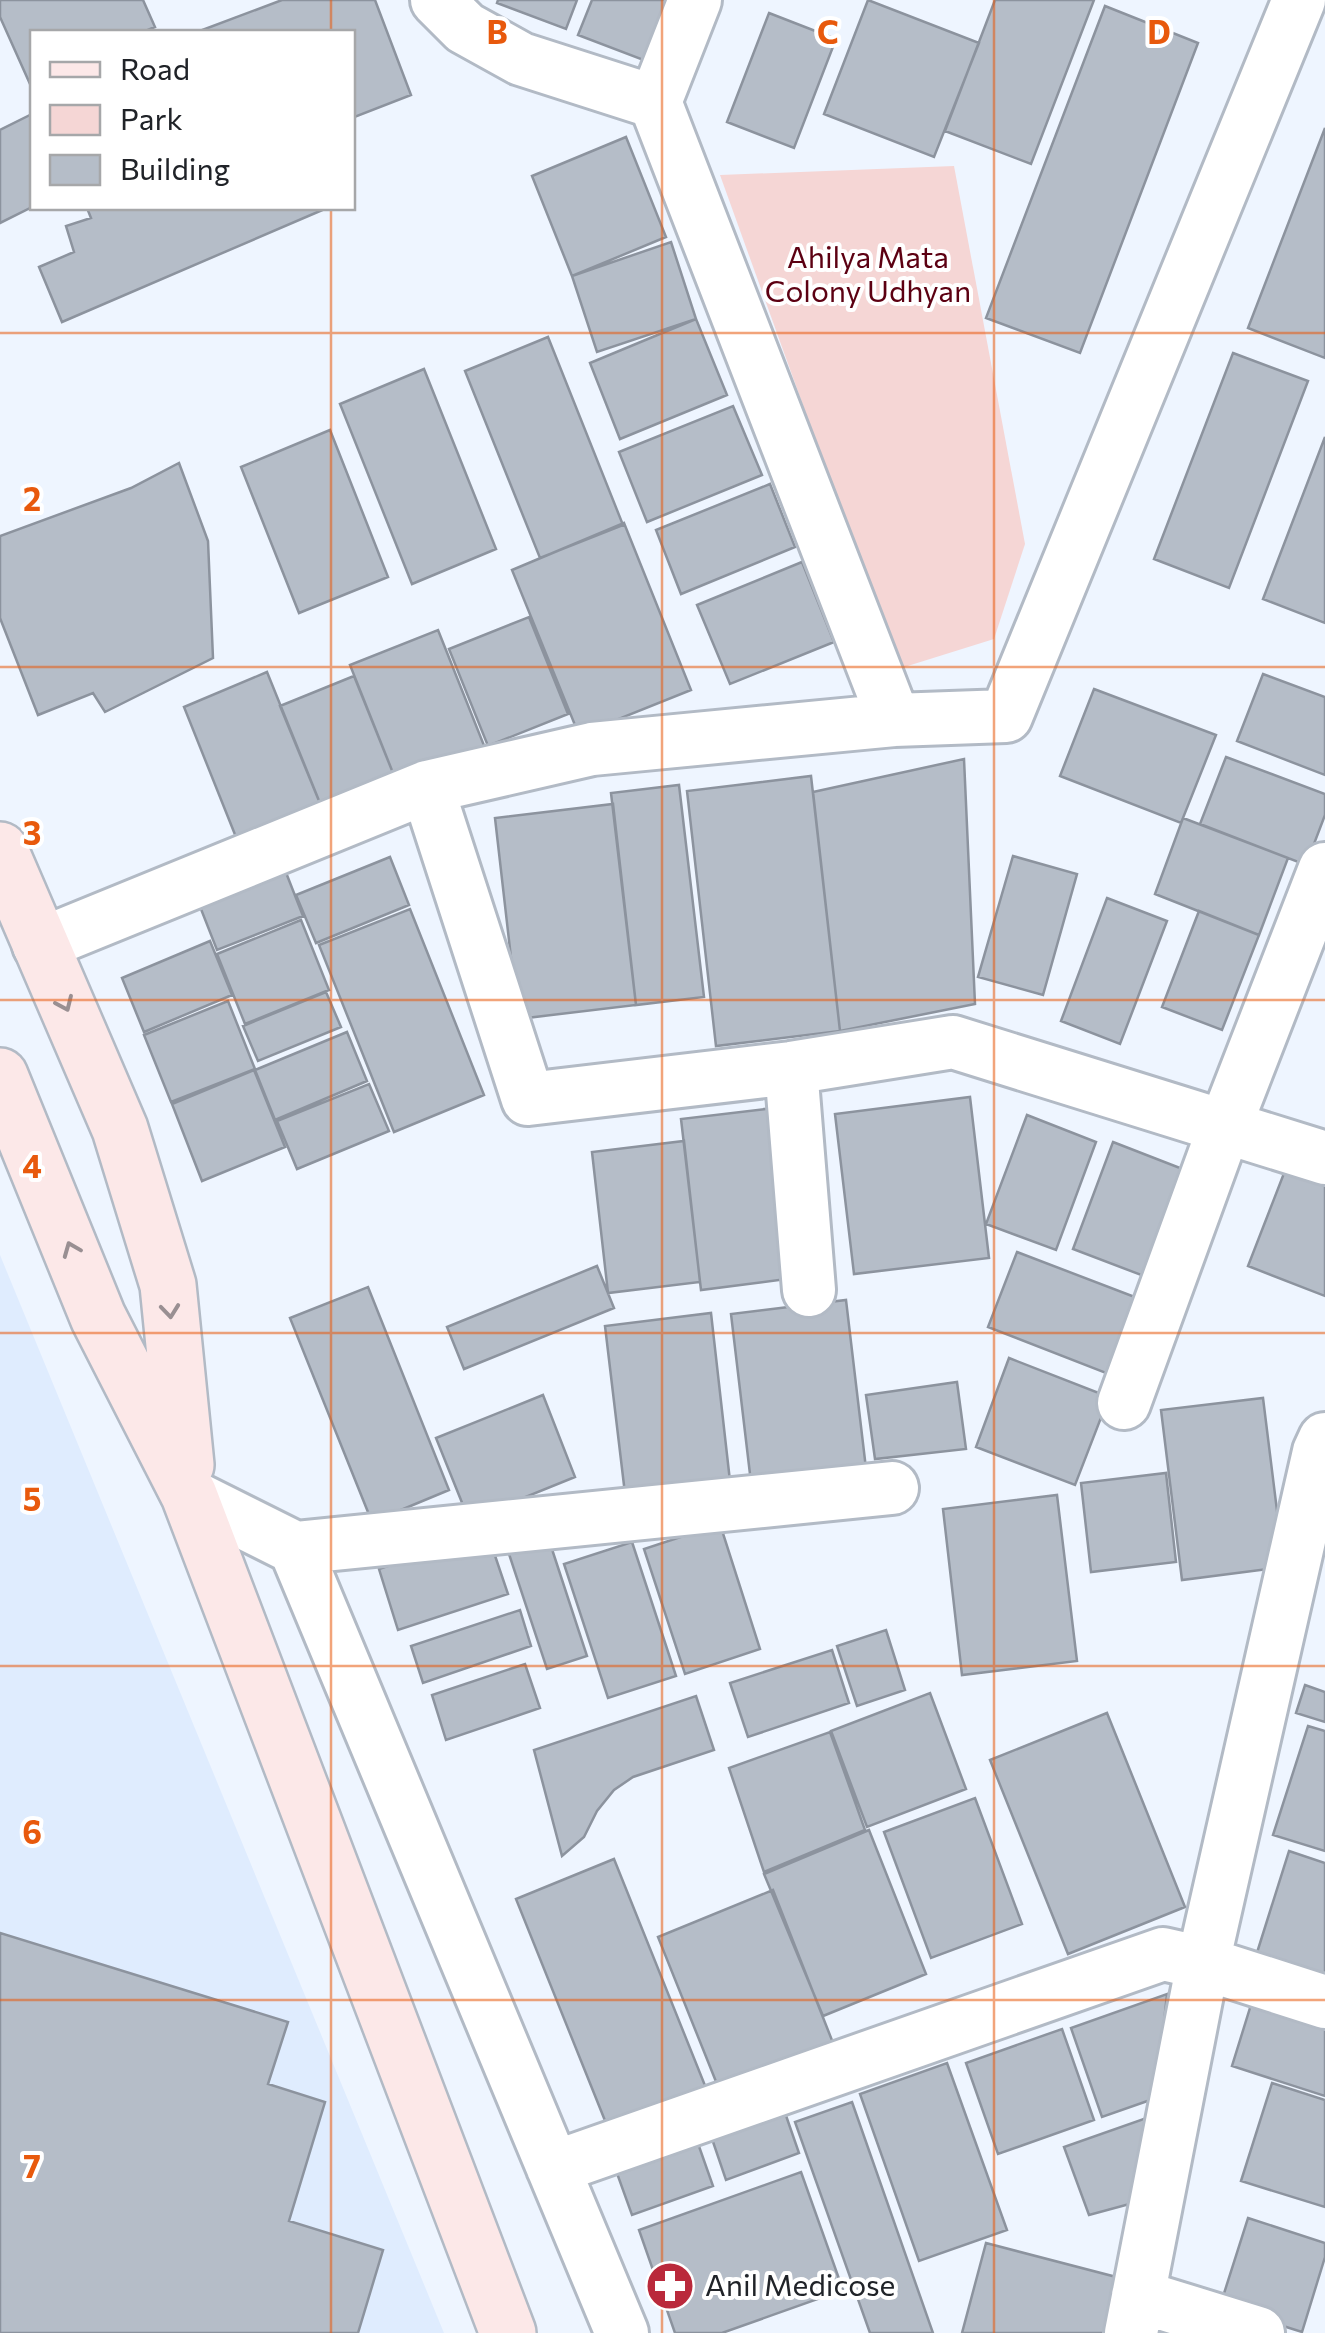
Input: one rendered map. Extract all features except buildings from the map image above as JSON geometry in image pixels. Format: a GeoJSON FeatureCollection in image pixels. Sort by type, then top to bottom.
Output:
{"type":"FeatureCollection","features":[{"type":"Feature","properties":{"kind":"main road"},"geometry":{"type":"LineString","coordinates":[[0,850],[120,1129],[168,1285],[189,1494]]}},
{"type":"Feature","properties":{"kind":"main road"},"geometry":{"type":"LineString","coordinates":[[0,1076],[98,1317],[189,1494],[508,2333]]}},
{"type":"Feature","properties":{"kind":"street"},"geometry":{"type":"LineString","coordinates":[[437,0],[464,28],[521,59],[655,102]]}},
{"type":"Feature","properties":{"kind":"street"},"geometry":{"type":"LineString","coordinates":[[695,0],[655,102],[894,720]]}},
{"type":"Feature","properties":{"kind":"street"},"geometry":{"type":"LineString","coordinates":[[39,945],[427,787],[592,749],[894,720],[1006,716],[1299,0],[1325,10]]}},
{"type":"Feature","properties":{"kind":"street"},"geometry":{"type":"LineString","coordinates":[[427,787],[528,1099],[791,1068],[952,1042],[1325,1158]]}},
{"type":"Feature","properties":{"kind":"street"},"geometry":{"type":"LineString","coordinates":[[1124,1403],[1225,1126],[1325,869]]}},
{"type":"Feature","properties":{"kind":"street"},"geometry":{"type":"LineString","coordinates":[[791,1068],[808,1290]]}},
{"type":"Feature","properties":{"kind":"street"},"geometry":{"type":"LineString","coordinates":[[1258,2333],[1134,2315],[1203,1963],[1323,1448]]}},
{"type":"Feature","properties":{"kind":"street"},"geometry":{"type":"LineString","coordinates":[[189,1494],[295,1548],[892,1488]]}},
{"type":"Feature","properties":{"kind":"street"},"geometry":{"type":"LineString","coordinates":[[295,1548],[622,2333]]}},
{"type":"Feature","properties":{"kind":"street"},"geometry":{"type":"LineString","coordinates":[[553,2168],[1162,1954],[1325,2002]]}},
{"type":"Feature","properties":{"kind":"shaded area"},"geometry":{"type":"Polygon","coordinates":[[[0,1255],[444,2333],[0,2333],[0,1255]]]}},
{"type":"Feature","properties":{"kind":"green space","name":"Ahilya Mata Colony Udhyan"},"geometry":{"type":"Polygon","coordinates":[[[954,166],[1025,544],[994,639],[898,669],[720,175],[954,166]]]}},
{"type":"Feature","properties":{"kind":"place","name":"Anil Medicose"},"geometry":{"type":"Point","coordinates":[670,2286]}}]}
